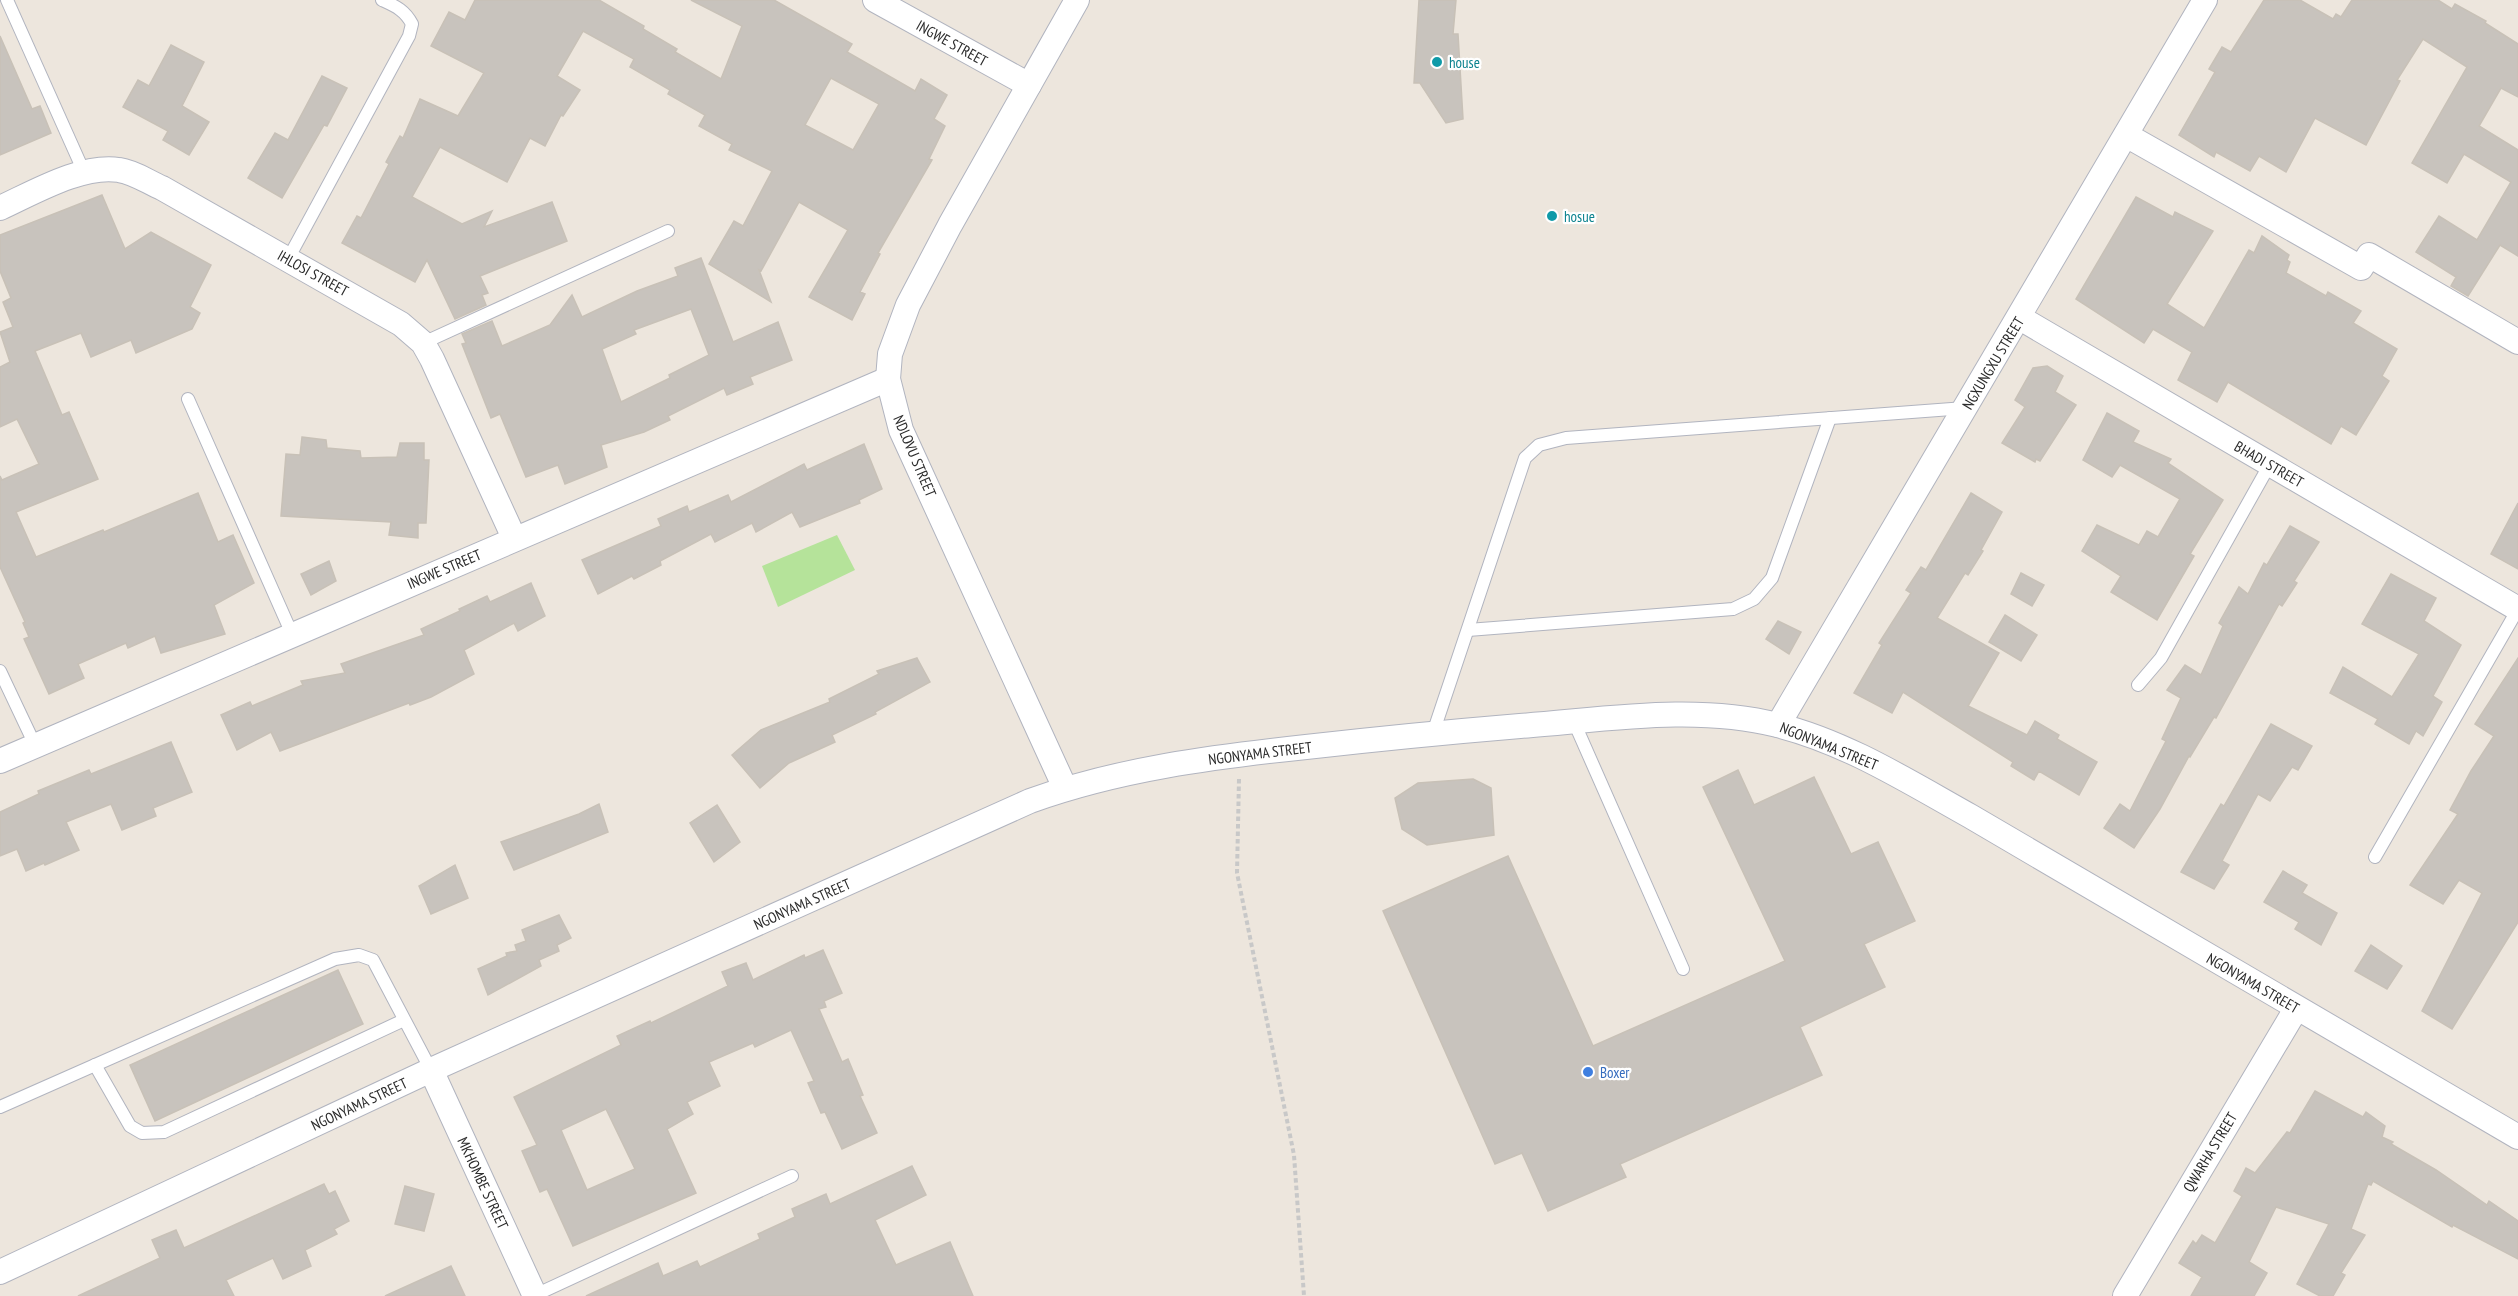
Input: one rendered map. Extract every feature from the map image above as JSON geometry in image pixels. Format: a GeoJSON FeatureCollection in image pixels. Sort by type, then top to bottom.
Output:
{"type":"FeatureCollection","features":[{"type":"Feature","properties":{"kind":"street","name":"INGWE STREET"},"geometry":{"type":"LineString","coordinates":[[875,0],[1029,85]]}},
{"type":"Feature","properties":{"kind":"street","name":"NDLOVU STREET"},"geometry":{"type":"LineString","coordinates":[[1065,788],[902,430],[888,379],[890,354],[908,304],[1077,0]]}},
{"type":"Feature","properties":{"kind":"street","name":"NGXUNGXU STREET"},"geometry":{"type":"LineString","coordinates":[[1778,725],[2020,318],[2205,0]]}},
{"type":"Feature","properties":{"kind":"street"},"geometry":{"type":"LineString","coordinates":[[2126,135],[2361,268],[2369,255],[2518,342]]}},
{"type":"Feature","properties":{"kind":"street","name":"IHLOSI STREET"},"geometry":{"type":"LineString","coordinates":[[0,208],[84,172],[104,169],[121,170],[138,176],[401,324],[423,344],[514,538]]}},
{"type":"Feature","properties":{"kind":"street","name":"BHADI STREET"},"geometry":{"type":"LineString","coordinates":[[2020,318],[2518,609]]}},
{"type":"Feature","properties":{"kind":"street","name":"INGWE STREET"},"geometry":{"type":"LineString","coordinates":[[0,761],[888,379]]}},
{"type":"Feature","properties":{"kind":"street","name":"NGONYAMA STREET"},"geometry":{"type":"LineString","coordinates":[[0,1272],[431,1070],[1019,806],[1065,788],[1110,776],[1239,754],[1433,733],[1657,716],[1742,718],[1778,725],[1830,744],[1891,772],[2518,1137]]}},
{"type":"Feature","properties":{"kind":"street","name":"QWARHA STREET"},"geometry":{"type":"LineString","coordinates":[[2125,1296],[2296,1009]]}},
{"type":"Feature","properties":{"kind":"street","name":"MKHOMBE STREET"},"geometry":{"type":"LineString","coordinates":[[431,1070],[535,1296]]}},
{"type":"Feature","properties":{"kind":"lane"},"geometry":{"type":"LineString","coordinates":[[7,0],[84,172]]}},
{"type":"Feature","properties":{"kind":"lane"},"geometry":{"type":"LineString","coordinates":[[288,259],[409,36],[412,24],[408,15],[399,7],[382,0]]}},
{"type":"Feature","properties":{"kind":"lane"},"geometry":{"type":"LineString","coordinates":[[423,344],[668,231]]}},
{"type":"Feature","properties":{"kind":"lane"},"geometry":{"type":"LineString","coordinates":[[188,399],[292,634]]}},
{"type":"Feature","properties":{"kind":"lane"},"geometry":{"type":"LineString","coordinates":[[1433,733],[1525,458],[1539,445],[1566,438],[1966,408]]}},
{"type":"Feature","properties":{"kind":"lane"},"geometry":{"type":"LineString","coordinates":[[1468,630],[1733,609],[1754,599],[1772,578],[1830,418]]}},
{"type":"Feature","properties":{"kind":"lane"},"geometry":{"type":"LineString","coordinates":[[2139,685],[2161,658],[2270,464]]}},
{"type":"Feature","properties":{"kind":"lane"},"geometry":{"type":"LineString","coordinates":[[2375,857],[2518,609]]}},
{"type":"Feature","properties":{"kind":"lane"},"geometry":{"type":"LineString","coordinates":[[0,671],[35,745]]}},
{"type":"Feature","properties":{"kind":"lane"},"geometry":{"type":"LineString","coordinates":[[1574,722],[1683,969]]}},
{"type":"Feature","properties":{"kind":"lane"},"geometry":{"type":"LineString","coordinates":[[0,1107],[335,959],[358,955],[373,960],[431,1070]]}},
{"type":"Feature","properties":{"kind":"lane"},"geometry":{"type":"LineString","coordinates":[[95,1065],[130,1126],[142,1132],[164,1132],[404,1020]]}},
{"type":"Feature","properties":{"kind":"lane"},"geometry":{"type":"LineString","coordinates":[[535,1296],[792,1176]]}},
{"type":"Feature","properties":{"kind":"path"},"geometry":{"type":"LineString","coordinates":[[1239,754],[1240,818],[1237,873],[1294,1155],[1304,1296]]}},
{"type":"Feature","properties":{"kind":"green space"},"geometry":{"type":"Polygon","coordinates":[[[837,535],[855,570],[778,607],[762,566],[837,535]]]}},
{"type":"Feature","properties":{"kind":"building"},"geometry":{"type":"Polygon","coordinates":[[[475,0],[599,0],[644,26],[643,29],[677,49],[675,52],[721,79],[742,26],[691,0],[774,0],[852,44],[847,52],[915,91],[921,79],[947,95],[934,119],[945,126],[929,159],[932,160],[878,253],[880,254],[860,292],[865,294],[852,320],[809,297],[848,230],[799,202],[761,271],[759,270],[771,302],[709,264],[734,221],[743,226],[772,171],[729,150],[732,144],[699,126],[705,115],[668,94],[670,90],[630,67],[634,59],[583,31],[557,76],[580,90],[563,116],[561,115],[545,146],[530,138],[507,182],[440,147],[412,197],[462,224],[492,211],[484,227],[552,202],[567,241],[480,276],[488,293],[482,295],[486,305],[455,319],[427,260],[415,282],[342,243],[357,216],[361,218],[389,164],[386,162],[400,136],[403,138],[420,99],[458,116],[484,73],[431,46],[449,12],[465,20],[475,0]],[[831,78],[805,125],[853,150],[879,104],[831,78]]]}},
{"type":"Feature","properties":{"kind":"building"},"geometry":{"type":"Polygon","coordinates":[[[1419,0],[1456,0],[1453,34],[1458,34],[1463,119],[1446,123],[1420,83],[1414,83],[1419,0]]]}},
{"type":"Feature","properties":{"kind":"building"},"geometry":{"type":"Polygon","coordinates":[[[2264,0],[2300,0],[2333,19],[2336,14],[2341,17],[2352,0],[2438,0],[2452,9],[2455,4],[2486,21],[2485,23],[2518,44],[2518,97],[2501,88],[2479,126],[2518,150],[2518,256],[2500,245],[2468,296],[2451,286],[2456,277],[2416,252],[2439,216],[2477,240],[2511,182],[2464,154],[2447,183],[2412,163],[2467,67],[2423,39],[2397,80],[2400,81],[2366,145],[2315,118],[2286,172],[2259,156],[2250,171],[2216,152],[2214,157],[2179,135],[2215,72],[2209,69],[2222,47],[2231,52],[2264,0]]]}},
{"type":"Feature","properties":{"kind":"building"},"geometry":{"type":"Polygon","coordinates":[[[0,36],[32,109],[40,106],[51,133],[0,155],[0,36]]]}},
{"type":"Feature","properties":{"kind":"building"},"geometry":{"type":"Polygon","coordinates":[[[171,45],[204,62],[182,106],[209,122],[189,155],[163,140],[168,131],[123,107],[138,80],[149,86],[171,45]]]}},
{"type":"Feature","properties":{"kind":"building"},"geometry":{"type":"Polygon","coordinates":[[[322,76],[347,88],[327,126],[324,125],[282,198],[248,178],[275,133],[288,140],[322,76]]]}},
{"type":"Feature","properties":{"kind":"building"},"geometry":{"type":"Polygon","coordinates":[[[102,195],[125,249],[151,232],[211,265],[190,307],[200,313],[192,329],[136,353],[131,340],[91,357],[81,333],[35,351],[62,415],[69,412],[98,479],[16,512],[36,557],[198,493],[218,542],[233,535],[254,583],[214,605],[225,634],[161,653],[155,636],[128,648],[126,643],[78,664],[84,678],[49,694],[24,639],[29,637],[23,623],[25,622],[0,567],[0,476],[2,480],[39,464],[17,419],[0,427],[0,367],[10,362],[0,332],[13,327],[3,302],[11,298],[0,271],[0,235],[102,195]]]}},
{"type":"Feature","properties":{"kind":"building"},"geometry":{"type":"Polygon","coordinates":[[[2136,197],[2173,217],[2175,212],[2213,231],[2167,304],[2204,328],[2249,250],[2254,253],[2262,236],[2289,255],[2287,260],[2290,262],[2286,273],[2326,296],[2328,292],[2361,311],[2353,323],[2397,349],[2382,376],[2389,381],[2356,435],[2341,426],[2331,444],[2228,382],[2217,402],[2178,380],[2192,352],[2153,329],[2144,343],[2076,299],[2136,197]]]}},
{"type":"Feature","properties":{"kind":"building"},"geometry":{"type":"Polygon","coordinates":[[[701,258],[733,342],[778,322],[792,360],[750,377],[753,384],[727,395],[724,388],[668,416],[670,420],[644,432],[601,445],[607,467],[565,484],[558,465],[526,477],[500,414],[491,418],[462,344],[466,343],[462,334],[492,321],[502,346],[550,325],[572,295],[582,317],[637,291],[678,276],[675,268],[701,258]],[[691,309],[634,330],[636,334],[602,349],[621,402],[670,378],[669,375],[709,355],[691,309]]]}},
{"type":"Feature","properties":{"kind":"building"},"geometry":{"type":"Polygon","coordinates":[[[2047,366],[2063,376],[2055,392],[2076,405],[2040,461],[2036,459],[2035,462],[2002,443],[2025,407],[2015,400],[2033,368],[2047,366]]]}},
{"type":"Feature","properties":{"kind":"building"},"geometry":{"type":"Polygon","coordinates":[[[2107,413],[2139,431],[2133,442],[2171,459],[2168,463],[2223,500],[2190,554],[2194,556],[2157,620],[2111,592],[2121,576],[2082,551],[2097,525],[2139,545],[2147,531],[2158,537],[2180,499],[2120,465],[2112,477],[2083,460],[2107,413]]]}},
{"type":"Feature","properties":{"kind":"building"},"geometry":{"type":"Polygon","coordinates":[[[302,437],[326,440],[327,448],[360,451],[361,458],[397,457],[400,443],[424,443],[424,460],[429,460],[426,523],[418,523],[418,538],[389,535],[391,522],[281,516],[286,454],[300,455],[302,437]]]}},
{"type":"Feature","properties":{"kind":"building"},"geometry":{"type":"Polygon","coordinates":[[[864,444],[882,489],[859,500],[860,503],[800,527],[792,512],[756,532],[752,523],[715,542],[711,534],[660,561],[661,565],[634,579],[632,576],[598,594],[582,560],[661,526],[658,519],[687,506],[689,512],[728,495],[731,502],[804,464],[807,470],[864,444]]]}},
{"type":"Feature","properties":{"kind":"building"},"geometry":{"type":"Polygon","coordinates":[[[1971,493],[2002,512],[1981,550],[1983,551],[1968,575],[1965,573],[1937,618],[1999,653],[1968,706],[2027,735],[2035,721],[2059,735],[2057,739],[2097,762],[2079,795],[2039,771],[2034,780],[2011,766],[2013,762],[1903,692],[1892,713],[1854,693],[1882,645],[1879,643],[1911,593],[1906,590],[1921,567],[1926,570],[1971,493]]]}},
{"type":"Feature","properties":{"kind":"building"},"geometry":{"type":"Polygon","coordinates":[[[2518,503],[2518,569],[2491,554],[2518,503]]]}},
{"type":"Feature","properties":{"kind":"building"},"geometry":{"type":"Polygon","coordinates":[[[2290,526],[2319,542],[2294,581],[2297,583],[2282,606],[2279,604],[2216,718],[2214,717],[2189,756],[2160,809],[2134,848],[2104,828],[2120,804],[2130,811],[2166,741],[2162,739],[2181,698],[2167,690],[2185,665],[2201,675],[2223,626],[2219,623],[2239,587],[2248,594],[2264,563],[2267,565],[2290,526]]]}},
{"type":"Feature","properties":{"kind":"building"},"geometry":{"type":"Polygon","coordinates":[[[329,561],[336,581],[311,595],[301,574],[329,561]]]}},
{"type":"Feature","properties":{"kind":"building"},"geometry":{"type":"Polygon","coordinates":[[[2021,573],[2044,585],[2032,606],[2011,594],[2021,573]]]}},
{"type":"Feature","properties":{"kind":"building"},"geometry":{"type":"Polygon","coordinates":[[[2391,574],[2436,598],[2424,621],[2461,645],[2433,696],[2442,702],[2423,736],[2416,731],[2409,744],[2375,724],[2378,719],[2330,693],[2343,667],[2392,697],[2419,654],[2362,624],[2391,574]]]}},
{"type":"Feature","properties":{"kind":"building"},"geometry":{"type":"Polygon","coordinates":[[[531,583],[545,616],[518,631],[514,623],[464,650],[474,674],[431,697],[280,751],[271,732],[237,750],[221,715],[250,702],[252,706],[303,685],[301,681],[345,673],[341,664],[424,635],[421,629],[460,611],[459,609],[487,596],[490,602],[531,583]]]}},
{"type":"Feature","properties":{"kind":"building"},"geometry":{"type":"Polygon","coordinates":[[[2005,615],[2037,635],[2021,661],[1989,642],[2005,615]]]}},
{"type":"Feature","properties":{"kind":"building"},"geometry":{"type":"Polygon","coordinates":[[[1778,621],[1801,632],[1789,654],[1766,639],[1778,621]]]}},
{"type":"Feature","properties":{"kind":"building"},"geometry":{"type":"Polygon","coordinates":[[[917,658],[930,682],[875,712],[876,714],[832,735],[835,742],[789,763],[760,788],[732,755],[761,730],[830,702],[829,699],[879,674],[877,671],[917,658]]]}},
{"type":"Feature","properties":{"kind":"building"},"geometry":{"type":"Polygon","coordinates":[[[2518,658],[2518,922],[2452,1029],[2422,1011],[2482,893],[2459,880],[2443,904],[2410,885],[2458,814],[2450,810],[2471,771],[2494,736],[2475,724],[2518,658]]]}},
{"type":"Feature","properties":{"kind":"building"},"geometry":{"type":"Polygon","coordinates":[[[2271,724],[2312,746],[2298,770],[2292,767],[2270,801],[2258,794],[2222,861],[2229,865],[2214,889],[2181,872],[2221,804],[2224,806],[2271,724]]]}},
{"type":"Feature","properties":{"kind":"building"},"geometry":{"type":"Polygon","coordinates":[[[171,742],[192,792],[153,808],[156,816],[122,830],[111,804],[66,822],[79,850],[26,871],[17,849],[0,856],[0,812],[39,794],[38,791],[89,770],[91,774],[171,742]]]}},
{"type":"Feature","properties":{"kind":"building"},"geometry":{"type":"Polygon","coordinates":[[[1738,770],[1754,805],[1814,777],[1851,854],[1878,842],[1915,921],[1864,944],[1885,987],[1800,1027],[1822,1075],[1620,1164],[1626,1177],[1548,1211],[1522,1153],[1495,1164],[1383,911],[1508,856],[1593,1046],[1785,961],[1703,787],[1738,770]]]}},
{"type":"Feature","properties":{"kind":"building"},"geometry":{"type":"Polygon","coordinates":[[[1473,779],[1491,788],[1494,835],[1427,845],[1402,829],[1395,798],[1418,783],[1473,779]]]}},
{"type":"Feature","properties":{"kind":"building"},"geometry":{"type":"Polygon","coordinates":[[[599,804],[608,832],[514,870],[501,842],[579,814],[599,804]]]}},
{"type":"Feature","properties":{"kind":"building"},"geometry":{"type":"Polygon","coordinates":[[[717,805],[740,842],[714,862],[690,823],[717,805]]]}},
{"type":"Feature","properties":{"kind":"building"},"geometry":{"type":"Polygon","coordinates":[[[455,865],[468,898],[431,914],[419,886],[455,865]]]}},
{"type":"Feature","properties":{"kind":"building"},"geometry":{"type":"Polygon","coordinates":[[[2283,871],[2307,885],[2302,893],[2337,913],[2321,945],[2295,929],[2299,922],[2264,902],[2283,871]]]}},
{"type":"Feature","properties":{"kind":"building"},"geometry":{"type":"Polygon","coordinates":[[[559,915],[571,938],[557,945],[559,951],[539,960],[541,966],[488,995],[478,969],[507,956],[506,953],[517,951],[515,945],[526,941],[522,930],[559,915]]]}},
{"type":"Feature","properties":{"kind":"building"},"geometry":{"type":"Polygon","coordinates":[[[2371,945],[2402,966],[2387,989],[2355,971],[2371,945]]]}},
{"type":"Feature","properties":{"kind":"building"},"geometry":{"type":"Polygon","coordinates":[[[823,950],[842,993],[824,1001],[826,1007],[819,1009],[842,1062],[848,1059],[863,1095],[860,1096],[877,1133],[842,1149],[825,1112],[821,1113],[808,1083],[814,1081],[791,1030],[755,1047],[753,1043],[709,1062],[720,1086],[687,1102],[693,1114],[667,1129],[696,1193],[573,1246],[547,1189],[540,1192],[522,1151],[537,1145],[514,1097],[621,1045],[617,1036],[650,1021],[651,1023],[728,986],[722,972],[746,963],[753,980],[804,955],[805,958],[823,950]],[[606,1109],[561,1130],[587,1190],[635,1169],[606,1109]]]}},
{"type":"Feature","properties":{"kind":"building"},"geometry":{"type":"Polygon","coordinates":[[[338,970],[363,1024],[155,1121],[130,1065],[338,970]]]}},
{"type":"Feature","properties":{"kind":"building"},"geometry":{"type":"Polygon","coordinates":[[[2315,1091],[2363,1117],[2366,1112],[2385,1126],[2382,1137],[2393,1142],[2391,1144],[2436,1170],[2487,1205],[2489,1201],[2518,1221],[2518,1259],[2453,1225],[2452,1227],[2373,1181],[2371,1185],[2368,1184],[2351,1229],[2365,1235],[2341,1273],[2345,1275],[2333,1296],[2320,1296],[2297,1284],[2329,1224],[2276,1207],[2249,1262],[2267,1273],[2254,1296],[2191,1296],[2202,1277],[2179,1263],[2193,1241],[2196,1244],[2202,1235],[2215,1243],[2242,1196],[2234,1191],[2246,1168],[2255,1173],[2287,1132],[2290,1133],[2315,1091]]]}},
{"type":"Feature","properties":{"kind":"building"},"geometry":{"type":"Polygon","coordinates":[[[912,1166],[926,1195],[875,1220],[896,1265],[950,1242],[973,1296],[586,1296],[658,1263],[663,1276],[697,1261],[700,1267],[760,1239],[758,1234],[795,1217],[792,1209],[826,1194],[830,1204],[912,1166]]]}},
{"type":"Feature","properties":{"kind":"building"},"geometry":{"type":"Polygon","coordinates":[[[324,1184],[329,1194],[335,1191],[349,1221],[334,1229],[337,1234],[305,1250],[311,1266],[283,1279],[273,1258],[226,1280],[234,1296],[78,1296],[160,1258],[152,1240],[176,1230],[184,1248],[324,1184]]]}},
{"type":"Feature","properties":{"kind":"building"},"geometry":{"type":"Polygon","coordinates":[[[405,1186],[434,1194],[424,1231],[395,1224],[405,1186]]]}},
{"type":"Feature","properties":{"kind":"building"},"geometry":{"type":"Polygon","coordinates":[[[451,1266],[465,1296],[385,1296],[438,1272],[451,1266]]]}},
{"type":"Feature","properties":{"kind":"place","name":"house"},"geometry":{"type":"Point","coordinates":[1437,62]}},
{"type":"Feature","properties":{"kind":"place","name":"hosue"},"geometry":{"type":"Point","coordinates":[1552,216]}},
{"type":"Feature","properties":{"kind":"place","name":"Boxer"},"geometry":{"type":"Point","coordinates":[1588,1072]}}]}
